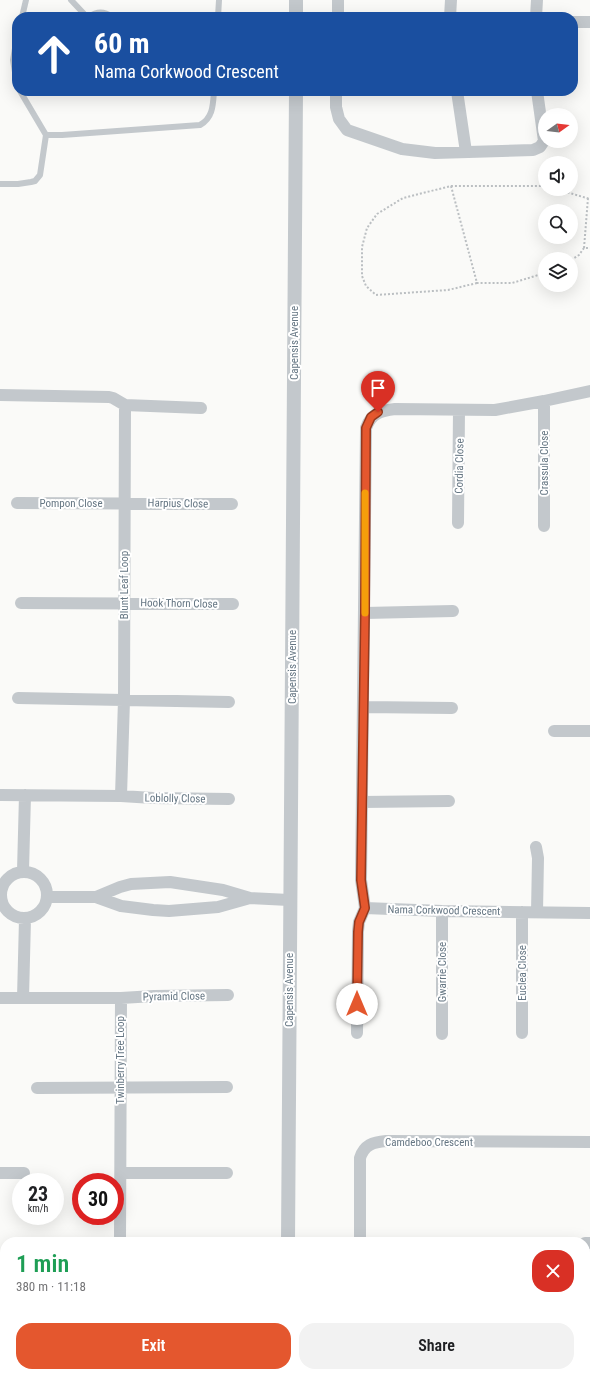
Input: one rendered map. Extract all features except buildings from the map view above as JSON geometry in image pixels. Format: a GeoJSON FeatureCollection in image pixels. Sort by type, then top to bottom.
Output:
{"type":"FeatureCollection","features":[{"type":"Feature","properties":{"kind":"street"},"geometry":{"type":"LineString","coordinates":[[296,0],[296,12]]}},
{"type":"Feature","properties":{"kind":"street"},"geometry":{"type":"LineString","coordinates":[[338,0],[338,12]]}},
{"type":"Feature","properties":{"kind":"street"},"geometry":{"type":"LineString","coordinates":[[450,12],[451,0]]}},
{"type":"Feature","properties":{"kind":"street"},"geometry":{"type":"LineString","coordinates":[[536,12],[537,0]]}},
{"type":"Feature","properties":{"kind":"street"},"geometry":{"type":"LineString","coordinates":[[578,22],[590,22]]}},
{"type":"Feature","properties":{"kind":"street","name":"Capensis Avenue"},"geometry":{"type":"LineString","coordinates":[[288,1237],[289,900],[296,96]]}},
{"type":"Feature","properties":{"kind":"street"},"geometry":{"type":"LineString","coordinates":[[336,96],[336,107],[339,120],[347,130],[360,136],[402,149],[435,153],[533,150],[540,147],[544,141],[538,96]]}},
{"type":"Feature","properties":{"kind":"street"},"geometry":{"type":"LineString","coordinates":[[457,96],[466,152]]}},
{"type":"Feature","properties":{"kind":"street"},"geometry":{"type":"LineString","coordinates":[[357,1033],[358,932],[359,922],[365,908],[361,880],[366,428],[368,422],[375,414],[384,410],[495,410],[590,391]]}},
{"type":"Feature","properties":{"kind":"street"},"geometry":{"type":"LineString","coordinates":[[0,395],[104,396],[114,398],[125,405],[201,408]]}},
{"type":"Feature","properties":{"kind":"street","name":"Crassula Close"},"geometry":{"type":"LineString","coordinates":[[544,401],[544,526]]}},
{"type":"Feature","properties":{"kind":"street","name":"Blunt Leaf Loop"},"geometry":{"type":"LineString","coordinates":[[121,796],[125,603],[125,405]]}},
{"type":"Feature","properties":{"kind":"street","name":"Cordia Close"},"geometry":{"type":"LineString","coordinates":[[458,523],[459,410]]}},
{"type":"Feature","properties":{"kind":"street","name":"Pompon Close"},"geometry":{"type":"LineString","coordinates":[[17,503],[124,502]]}},
{"type":"Feature","properties":{"kind":"street","name":"Harpius Close"},"geometry":{"type":"LineString","coordinates":[[124,502],[232,504]]}},
{"type":"Feature","properties":{"kind":"street","name":"Hook Thorn Close"},"geometry":{"type":"LineString","coordinates":[[21,603],[233,604]]}},
{"type":"Feature","properties":{"kind":"street"},"geometry":{"type":"LineString","coordinates":[[365,613],[453,611]]}},
{"type":"Feature","properties":{"kind":"street"},"geometry":{"type":"LineString","coordinates":[[18,698],[229,702]]}},
{"type":"Feature","properties":{"kind":"street"},"geometry":{"type":"LineString","coordinates":[[364,707],[452,708]]}},
{"type":"Feature","properties":{"kind":"street"},"geometry":{"type":"LineString","coordinates":[[554,731],[590,731]]}},
{"type":"Feature","properties":{"kind":"street"},"geometry":{"type":"LineString","coordinates":[[0,795],[121,796]]}},
{"type":"Feature","properties":{"kind":"street"},"geometry":{"type":"LineString","coordinates":[[23,872],[25,795]]}},
{"type":"Feature","properties":{"kind":"street","name":"Loblolly Close"},"geometry":{"type":"LineString","coordinates":[[121,796],[229,799]]}},
{"type":"Feature","properties":{"kind":"street"},"geometry":{"type":"LineString","coordinates":[[362,802],[449,801]]}},
{"type":"Feature","properties":{"kind":"street"},"geometry":{"type":"LineString","coordinates":[[536,847],[538,858],[537,912]]}},
{"type":"Feature","properties":{"kind":"street"},"geometry":{"type":"LineString","coordinates":[[23,872],[30,872],[41,879],[45,884],[48,897],[47,903],[36,916],[25,919],[11,915],[6,910],[0,897],[1,890],[7,879],[12,875],[23,872]]}},
{"type":"Feature","properties":{"kind":"street"},"geometry":{"type":"LineString","coordinates":[[96,897],[131,884],[170,882],[223,890],[250,898],[289,900]]}},
{"type":"Feature","properties":{"kind":"street"},"geometry":{"type":"LineString","coordinates":[[48,897],[96,897],[121,906],[137,909],[169,911],[218,907],[250,898]]}},
{"type":"Feature","properties":{"kind":"street","name":"Nama Corkwood Crescent"},"geometry":{"type":"LineString","coordinates":[[365,908],[442,911],[590,913]]}},
{"type":"Feature","properties":{"kind":"street","name":"Gwarrie Close"},"geometry":{"type":"LineString","coordinates":[[442,911],[442,1034]]}},
{"type":"Feature","properties":{"kind":"street","name":"Euclea Close"},"geometry":{"type":"LineString","coordinates":[[522,912],[522,1034]]}},
{"type":"Feature","properties":{"kind":"street"},"geometry":{"type":"LineString","coordinates":[[23,998],[25,919]]}},
{"type":"Feature","properties":{"kind":"street","name":"Pyramid Close"},"geometry":{"type":"LineString","coordinates":[[121,998],[228,995]]}},
{"type":"Feature","properties":{"kind":"street"},"geometry":{"type":"LineString","coordinates":[[0,998],[121,998]]}},
{"type":"Feature","properties":{"kind":"street","name":"Twinberry Tree Loop"},"geometry":{"type":"LineString","coordinates":[[121,998],[121,1173]]}},
{"type":"Feature","properties":{"kind":"street"},"geometry":{"type":"LineString","coordinates":[[37,1088],[227,1087]]}},
{"type":"Feature","properties":{"kind":"street","name":"Camdeboo Crescent"},"geometry":{"type":"LineString","coordinates":[[360,1237],[360,1158],[364,1149],[371,1144],[386,1141],[590,1142]]}},
{"type":"Feature","properties":{"kind":"street"},"geometry":{"type":"LineString","coordinates":[[0,1173],[12,1173]]}},
{"type":"Feature","properties":{"kind":"street"},"geometry":{"type":"LineString","coordinates":[[124,1173],[227,1173]]}},
{"type":"Feature","properties":{"kind":"street","name":"Twinberry Tree Loop"},"geometry":{"type":"LineString","coordinates":[[120,1225],[120,1237]]}},
{"type":"Feature","properties":{"kind":"lane"},"geometry":{"type":"LineString","coordinates":[[23,12],[26,0]]}},
{"type":"Feature","properties":{"kind":"lane"},"geometry":{"type":"LineString","coordinates":[[71,0],[83,12]]}},
{"type":"Feature","properties":{"kind":"lane"},"geometry":{"type":"LineString","coordinates":[[218,12],[219,0]]}},
{"type":"Feature","properties":{"kind":"lane"},"geometry":{"type":"LineString","coordinates":[[0,184],[25,183],[36,181],[38,178],[46,135],[22,96]]}},
{"type":"Feature","properties":{"kind":"lane"},"geometry":{"type":"LineString","coordinates":[[46,135],[200,125],[209,118],[214,96]]}},
{"type":"Feature","properties":{"kind":"path"},"geometry":{"type":"LineString","coordinates":[[451,186],[477,283]]}},
{"type":"Feature","properties":{"kind":"path"},"geometry":{"type":"LineString","coordinates":[[538,186],[451,186],[403,198],[377,214],[367,228],[362,247],[362,276],[366,286],[376,295],[448,290],[477,283],[512,283],[538,275]]}},
{"type":"Feature","properties":{"kind":"path"},"geometry":{"type":"LineString","coordinates":[[578,196],[589,199],[584,248],[578,256]]}},
{"type":"Feature","properties":{"kind":"path"},"geometry":{"type":"LineString","coordinates":[[584,248],[590,248]]}},
{"type":"Feature","properties":{"kind":"slow traffic"},"geometry":{"type":"LineString","coordinates":[[365,493],[365,613]]}},
{"type":"Feature","properties":{"kind":"route"},"geometry":{"type":"LineString","coordinates":[[357,1004],[358,932],[359,922],[365,908],[361,880],[366,428],[371,417],[378,412]]}}]}
